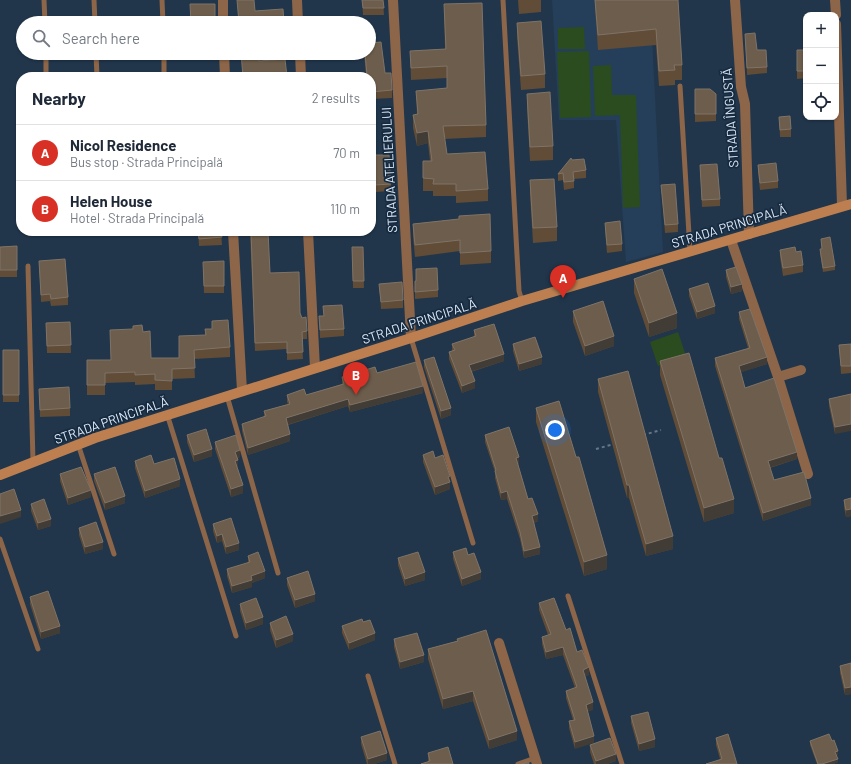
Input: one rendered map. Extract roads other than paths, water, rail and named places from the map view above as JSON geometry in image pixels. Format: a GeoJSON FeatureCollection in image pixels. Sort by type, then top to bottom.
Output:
{"type":"FeatureCollection","features":[{"type":"Feature","properties":{"kind":"street"},"geometry":{"type":"LineString","coordinates":[[223,0],[223,16]]}},
{"type":"Feature","properties":{"kind":"street"},"geometry":{"type":"LineString","coordinates":[[297,0],[298,16]]}},
{"type":"Feature","properties":{"kind":"street","name":"STRADA ATELIERULUI"},"geometry":{"type":"LineString","coordinates":[[393,0],[411,338]]}},
{"type":"Feature","properties":{"kind":"street","name":"STRADA ÎNGUSTĂ"},"geometry":{"type":"LineString","coordinates":[[735,0],[741,87],[745,104],[749,234]]}},
{"type":"Feature","properties":{"kind":"street"},"geometry":{"type":"LineString","coordinates":[[835,0],[836,12]]}},
{"type":"Feature","properties":{"kind":"street"},"geometry":{"type":"LineString","coordinates":[[837,48],[846,205]]}},
{"type":"Feature","properties":{"kind":"street"},"geometry":{"type":"LineString","coordinates":[[224,60],[225,72]]}},
{"type":"Feature","properties":{"kind":"street"},"geometry":{"type":"LineString","coordinates":[[300,60],[301,72]]}},
{"type":"Feature","properties":{"kind":"street","name":"STRADA PRINCIPALĂ"},"geometry":{"type":"LineString","coordinates":[[0,475],[78,444],[167,414],[411,338],[522,301],[846,205]]}},
{"type":"Feature","properties":{"kind":"street"},"geometry":{"type":"LineString","coordinates":[[233,236],[242,391]]}},
{"type":"Feature","properties":{"kind":"street"},"geometry":{"type":"LineString","coordinates":[[308,236],[315,368]]}},
{"type":"Feature","properties":{"kind":"street"},"geometry":{"type":"LineString","coordinates":[[731,240],[778,377],[808,474]]}},
{"type":"Feature","properties":{"kind":"street"},"geometry":{"type":"LineString","coordinates":[[778,377],[801,370]]}},
{"type":"Feature","properties":{"kind":"street"},"geometry":{"type":"LineString","coordinates":[[499,643],[536,761]]}},
{"type":"Feature","properties":{"kind":"lane"},"geometry":{"type":"LineString","coordinates":[[44,0],[45,16]]}},
{"type":"Feature","properties":{"kind":"lane"},"geometry":{"type":"LineString","coordinates":[[94,0],[95,16]]}},
{"type":"Feature","properties":{"kind":"lane"},"geometry":{"type":"LineString","coordinates":[[162,0],[163,16]]}},
{"type":"Feature","properties":{"kind":"lane"},"geometry":{"type":"LineString","coordinates":[[503,0],[518,284],[522,301]]}},
{"type":"Feature","properties":{"kind":"lane"},"geometry":{"type":"LineString","coordinates":[[46,60],[46,72]]}},
{"type":"Feature","properties":{"kind":"lane"},"geometry":{"type":"LineString","coordinates":[[96,60],[97,72]]}},
{"type":"Feature","properties":{"kind":"lane"},"geometry":{"type":"LineString","coordinates":[[164,60],[164,72]]}},
{"type":"Feature","properties":{"kind":"lane"},"geometry":{"type":"LineString","coordinates":[[680,86],[690,251]]}},
{"type":"Feature","properties":{"kind":"lane"},"geometry":{"type":"LineString","coordinates":[[28,266],[33,462]]}},
{"type":"Feature","properties":{"kind":"lane"},"geometry":{"type":"LineString","coordinates":[[411,338],[473,543]]}},
{"type":"Feature","properties":{"kind":"lane"},"geometry":{"type":"LineString","coordinates":[[226,396],[278,573]]}},
{"type":"Feature","properties":{"kind":"lane"},"geometry":{"type":"LineString","coordinates":[[167,414],[236,636]]}},
{"type":"Feature","properties":{"kind":"lane"},"geometry":{"type":"LineString","coordinates":[[78,444],[114,554]]}},
{"type":"Feature","properties":{"kind":"lane"},"geometry":{"type":"LineString","coordinates":[[0,539],[38,650]]}},
{"type":"Feature","properties":{"kind":"lane"},"geometry":{"type":"LineString","coordinates":[[568,596],[622,764]]}},
{"type":"Feature","properties":{"kind":"lane"},"geometry":{"type":"LineString","coordinates":[[368,676],[395,764]]}},
{"type":"Feature","properties":{"kind":"lane"},"geometry":{"type":"LineString","coordinates":[[518,764],[536,761]]}},
{"type":"Feature","properties":{"kind":"place","name":"Nicol Residence"},"geometry":{"type":"Point","coordinates":[563,298]}},
{"type":"Feature","properties":{"kind":"place","name":"Helen House"},"geometry":{"type":"Point","coordinates":[356,395]}}]}
